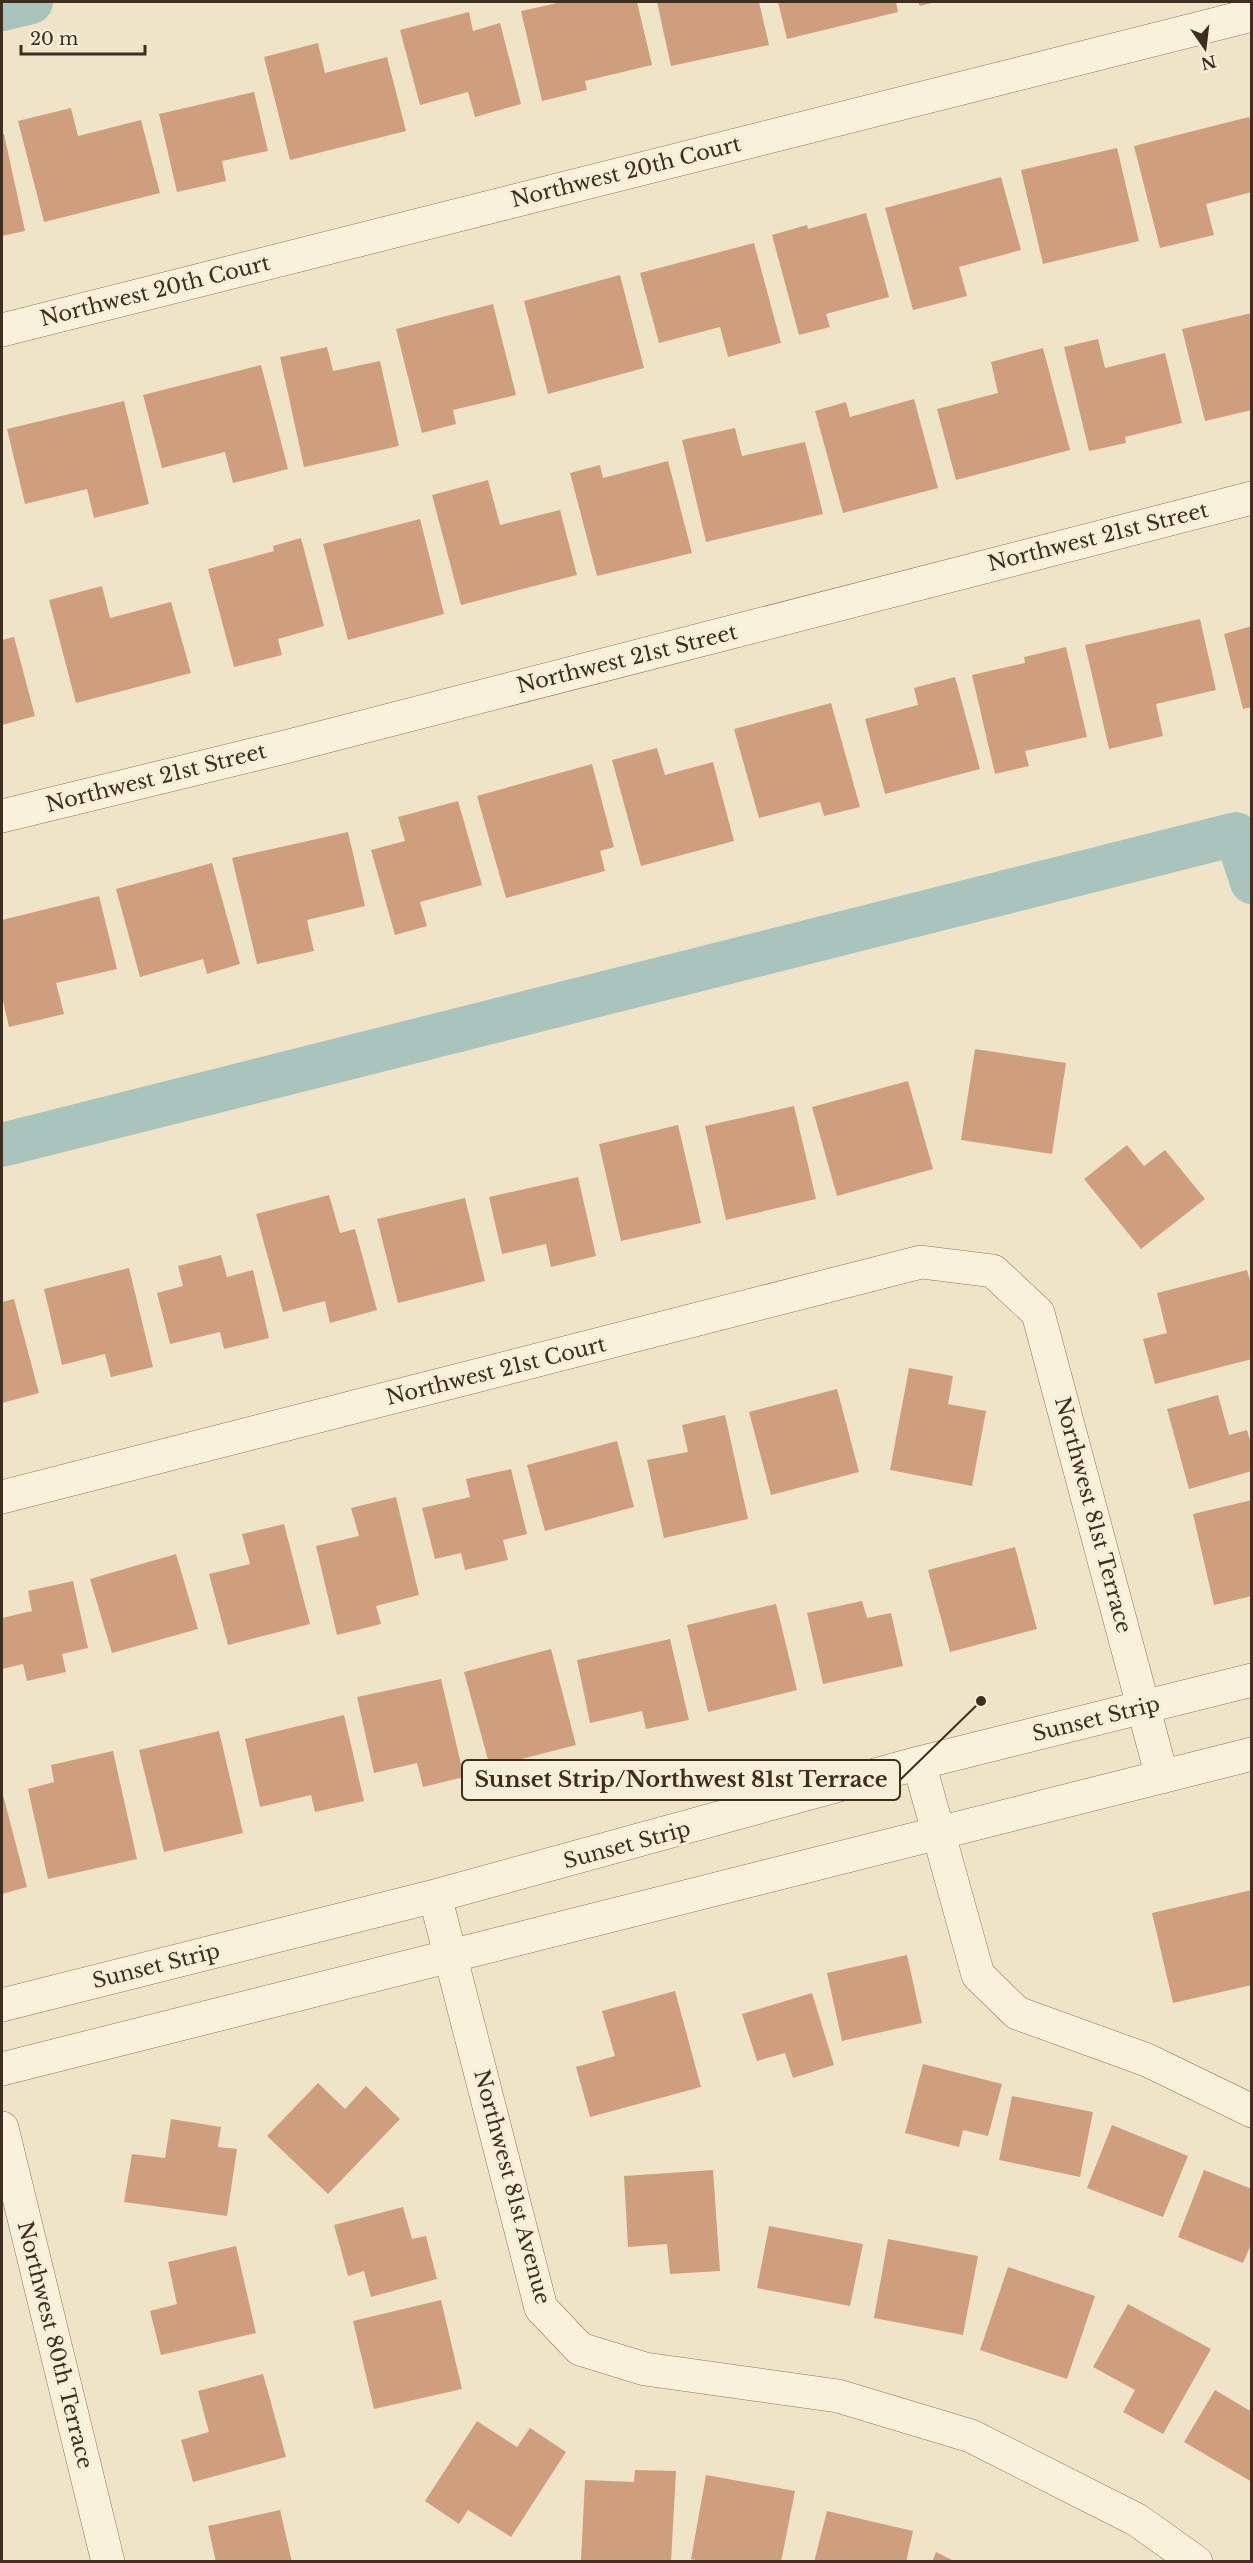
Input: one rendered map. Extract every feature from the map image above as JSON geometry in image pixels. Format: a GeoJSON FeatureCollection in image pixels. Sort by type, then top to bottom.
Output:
{"type":"FeatureCollection","features":[{"type":"Feature","properties":{"kind":"street","name":"Northwest 20th Court"},"geometry":{"type":"LineString","coordinates":[[2,330],[1251,15]]}},
{"type":"Feature","properties":{"kind":"street","name":"Northwest 21st Street"},"geometry":{"type":"LineString","coordinates":[[2,816],[308,741],[1251,498]]}},
{"type":"Feature","properties":{"kind":"street","name":"Northwest 21st Court"},"geometry":{"type":"LineString","coordinates":[[2,1497],[921,1262],[993,1271]]}},
{"type":"Feature","properties":{"kind":"street","name":"Northwest 81st Terrace"},"geometry":{"type":"LineString","coordinates":[[993,1271],[1038,1313],[1162,1777]]}},
{"type":"Feature","properties":{"kind":"street","name":"Sunset Strip"},"geometry":{"type":"LineString","coordinates":[[2,2006],[435,1896],[919,1763],[1251,1680]]}},
{"type":"Feature","properties":{"kind":"street"},"geometry":{"type":"LineString","coordinates":[[2,2069],[1251,1754]]}},
{"type":"Feature","properties":{"kind":"street"},"geometry":{"type":"LineString","coordinates":[[919,1763],[978,1975],[1017,2013],[1147,2060],[1251,2111]]}},
{"type":"Feature","properties":{"kind":"street","name":"Northwest 81st Avenue"},"geometry":{"type":"LineString","coordinates":[[435,1896],[541,2307],[580,2349],[645,2369],[838,2396],[971,2436],[1137,2520],[1196,2562]]}},
{"type":"Feature","properties":{"kind":"street","name":"Northwest 80th Terrace"},"geometry":{"type":"LineString","coordinates":[[2,2128],[108,2562]]}},
{"type":"Feature","properties":{"kind":"building"},"geometry":{"type":"Polygon","coordinates":[[[562,2],[637,2],[652,65],[585,81],[587,90],[542,101],[521,11],[562,2]]]}},
{"type":"Feature","properties":{"kind":"building"},"geometry":{"type":"Polygon","coordinates":[[[657,2],[759,2],[769,45],[671,66],[657,2]]]}},
{"type":"Feature","properties":{"kind":"building"},"geometry":{"type":"Polygon","coordinates":[[[778,2],[896,2],[898,12],[787,39],[778,2]]]}},
{"type":"Feature","properties":{"kind":"building"},"geometry":{"type":"Polygon","coordinates":[[[918,2],[935,2],[920,6],[918,2]]]}},
{"type":"Feature","properties":{"kind":"building"},"geometry":{"type":"Polygon","coordinates":[[[469,12],[473,31],[500,23],[521,104],[475,117],[468,92],[420,105],[400,30],[469,12]]]}},
{"type":"Feature","properties":{"kind":"building"},"geometry":{"type":"Polygon","coordinates":[[[318,43],[325,73],[387,57],[406,131],[290,160],[264,57],[318,43]]]}},
{"type":"Feature","properties":{"kind":"building"},"geometry":{"type":"Polygon","coordinates":[[[254,92],[268,151],[222,161],[226,181],[177,192],[159,114],[254,92]]]}},
{"type":"Feature","properties":{"kind":"building"},"geometry":{"type":"Polygon","coordinates":[[[71,108],[78,136],[141,120],[160,193],[44,222],[18,121],[71,108]]]}},
{"type":"Feature","properties":{"kind":"building"},"geometry":{"type":"Polygon","coordinates":[[[1249,117],[1252,127],[1252,192],[1206,204],[1214,235],[1160,248],[1134,146],[1249,117]]]}},
{"type":"Feature","properties":{"kind":"building"},"geometry":{"type":"Polygon","coordinates":[[[2,134],[4,134],[25,231],[2,236],[2,134]]]}},
{"type":"Feature","properties":{"kind":"building"},"geometry":{"type":"Polygon","coordinates":[[[1117,148],[1139,241],[1043,264],[1021,170],[1117,148]]]}},
{"type":"Feature","properties":{"kind":"building"},"geometry":{"type":"Polygon","coordinates":[[[1001,177],[1021,250],[959,267],[967,296],[913,310],[885,208],[1001,177]]]}},
{"type":"Feature","properties":{"kind":"building"},"geometry":{"type":"Polygon","coordinates":[[[866,213],[889,297],[826,314],[830,327],[799,335],[772,235],[807,225],[808,229],[866,213]]]}},
{"type":"Feature","properties":{"kind":"building"},"geometry":{"type":"Polygon","coordinates":[[[754,243],[781,343],[728,357],[720,327],[659,343],[640,273],[754,243]]]}},
{"type":"Feature","properties":{"kind":"building"},"geometry":{"type":"Polygon","coordinates":[[[620,275],[644,368],[548,394],[524,301],[620,275]]]}},
{"type":"Feature","properties":{"kind":"building"},"geometry":{"type":"Polygon","coordinates":[[[493,304],[516,395],[453,410],[456,424],[422,433],[396,329],[493,304]]]}},
{"type":"Feature","properties":{"kind":"building"},"geometry":{"type":"Polygon","coordinates":[[[1252,313],[1252,410],[1205,421],[1182,329],[1252,313]]]}},
{"type":"Feature","properties":{"kind":"building"},"geometry":{"type":"Polygon","coordinates":[[[1098,339],[1105,368],[1165,353],[1182,423],[1125,437],[1126,443],[1089,451],[1064,347],[1098,339]]]}},
{"type":"Feature","properties":{"kind":"building"},"geometry":{"type":"Polygon","coordinates":[[[327,347],[333,371],[380,361],[399,446],[304,467],[280,357],[327,347]]]}},
{"type":"Feature","properties":{"kind":"building"},"geometry":{"type":"Polygon","coordinates":[[[1043,348],[1070,450],[956,480],[937,409],[998,393],[991,362],[1043,348]]]}},
{"type":"Feature","properties":{"kind":"building"},"geometry":{"type":"Polygon","coordinates":[[[261,365],[288,469],[233,483],[225,452],[162,468],[143,395],[261,365]]]}},
{"type":"Feature","properties":{"kind":"building"},"geometry":{"type":"Polygon","coordinates":[[[914,399],[938,488],[843,513],[815,411],[846,402],[850,417],[914,399]]]}},
{"type":"Feature","properties":{"kind":"building"},"geometry":{"type":"Polygon","coordinates":[[[124,401],[149,504],[94,518],[87,489],[25,504],[7,429],[124,401]]]}},
{"type":"Feature","properties":{"kind":"building"},"geometry":{"type":"Polygon","coordinates":[[[735,428],[742,456],[805,442],[823,514],[706,542],[682,440],[735,428]]]}},
{"type":"Feature","properties":{"kind":"building"},"geometry":{"type":"Polygon","coordinates":[[[668,461],[692,553],[597,576],[570,473],[600,465],[603,478],[668,461]]]}},
{"type":"Feature","properties":{"kind":"building"},"geometry":{"type":"Polygon","coordinates":[[[488,480],[500,525],[560,510],[577,575],[461,605],[432,495],[488,480]]]}},
{"type":"Feature","properties":{"kind":"building"},"geometry":{"type":"Polygon","coordinates":[[[420,519],[444,614],[348,640],[323,544],[420,519]]]}},
{"type":"Feature","properties":{"kind":"building"},"geometry":{"type":"Polygon","coordinates":[[[301,538],[324,626],[278,639],[282,655],[234,667],[208,569],[274,551],[273,546],[301,538]]]}},
{"type":"Feature","properties":{"kind":"building"},"geometry":{"type":"Polygon","coordinates":[[[102,586],[110,618],[171,602],[191,673],[76,703],[49,600],[102,586]]]}},
{"type":"Feature","properties":{"kind":"building"},"geometry":{"type":"Polygon","coordinates":[[[1200,619],[1216,690],[1156,704],[1163,736],[1109,749],[1085,645],[1200,619]]]}},
{"type":"Feature","properties":{"kind":"building"},"geometry":{"type":"Polygon","coordinates":[[[1252,626],[1252,707],[1243,709],[1224,634],[1252,626]]]}},
{"type":"Feature","properties":{"kind":"building"},"geometry":{"type":"Polygon","coordinates":[[[14,637],[35,716],[2,725],[2,640],[14,637]]]}},
{"type":"Feature","properties":{"kind":"building"},"geometry":{"type":"Polygon","coordinates":[[[1066,647],[1087,737],[1025,751],[1029,766],[995,774],[972,675],[1025,663],[1024,657],[1066,647]]]}},
{"type":"Feature","properties":{"kind":"building"},"geometry":{"type":"Polygon","coordinates":[[[955,677],[980,769],[885,794],[865,719],[918,705],[914,688],[955,677]]]}},
{"type":"Feature","properties":{"kind":"building"},"geometry":{"type":"Polygon","coordinates":[[[831,703],[860,807],[824,816],[820,802],[759,818],[734,729],[831,703]]]}},
{"type":"Feature","properties":{"kind":"building"},"geometry":{"type":"Polygon","coordinates":[[[657,748],[665,775],[713,762],[734,841],[641,866],[612,760],[657,748]]]}},
{"type":"Feature","properties":{"kind":"building"},"geometry":{"type":"Polygon","coordinates":[[[592,764],[614,847],[600,851],[605,871],[506,898],[477,796],[592,764]]]}},
{"type":"Feature","properties":{"kind":"building"},"geometry":{"type":"Polygon","coordinates":[[[458,801],[482,885],[420,902],[427,926],[395,935],[371,850],[405,841],[398,817],[458,801]]]}},
{"type":"Feature","properties":{"kind":"building"},"geometry":{"type":"Polygon","coordinates":[[[348,832],[365,906],[307,920],[314,951],[257,964],[232,858],[348,832]]]}},
{"type":"Feature","properties":{"kind":"building"},"geometry":{"type":"Polygon","coordinates":[[[212,863],[240,964],[207,974],[203,959],[140,977],[116,889],[212,863]]]}},
{"type":"Feature","properties":{"kind":"building"},"geometry":{"type":"Polygon","coordinates":[[[99,896],[117,969],[56,983],[64,1014],[9,1027],[2,996],[2,920],[99,896]]]}},
{"type":"Feature","properties":{"kind":"building"},"geometry":{"type":"Polygon","coordinates":[[[975,1049],[1066,1063],[1052,1154],[961,1140],[975,1049]]]}},
{"type":"Feature","properties":{"kind":"building"},"geometry":{"type":"Polygon","coordinates":[[[908,1081],[933,1169],[837,1196],[812,1107],[908,1081]]]}},
{"type":"Feature","properties":{"kind":"building"},"geometry":{"type":"Polygon","coordinates":[[[794,1106],[816,1199],[726,1220],[705,1126],[794,1106]]]}},
{"type":"Feature","properties":{"kind":"building"},"geometry":{"type":"Polygon","coordinates":[[[678,1125],[701,1223],[621,1241],[599,1144],[678,1125]]]}},
{"type":"Feature","properties":{"kind":"building"},"geometry":{"type":"Polygon","coordinates":[[[1127,1145],[1144,1166],[1165,1150],[1205,1199],[1141,1249],[1084,1179],[1127,1145]]]}},
{"type":"Feature","properties":{"kind":"building"},"geometry":{"type":"Polygon","coordinates":[[[578,1177],[596,1256],[551,1267],[546,1244],[502,1254],[489,1197],[578,1177]]]}},
{"type":"Feature","properties":{"kind":"building"},"geometry":{"type":"Polygon","coordinates":[[[329,1195],[340,1233],[355,1229],[377,1310],[330,1323],[325,1301],[283,1312],[256,1214],[329,1195]]]}},
{"type":"Feature","properties":{"kind":"building"},"geometry":{"type":"Polygon","coordinates":[[[465,1198],[485,1281],[398,1303],[377,1219],[465,1198]]]}},
{"type":"Feature","properties":{"kind":"building"},"geometry":{"type":"Polygon","coordinates":[[[221,1255],[227,1277],[253,1270],[269,1338],[224,1349],[220,1332],[170,1344],[157,1293],[183,1286],[178,1266],[221,1255]]]}},
{"type":"Feature","properties":{"kind":"building"},"geometry":{"type":"Polygon","coordinates":[[[129,1268],[153,1367],[111,1377],[105,1354],[62,1365],[44,1289],[129,1268]]]}},
{"type":"Feature","properties":{"kind":"building"},"geometry":{"type":"Polygon","coordinates":[[[1247,1270],[1252,1288],[1252,1359],[1155,1384],[1143,1339],[1167,1333],[1157,1293],[1247,1270]]]}},
{"type":"Feature","properties":{"kind":"building"},"geometry":{"type":"Polygon","coordinates":[[[14,1299],[39,1393],[2,1403],[2,1302],[14,1299]]]}},
{"type":"Feature","properties":{"kind":"building"},"geometry":{"type":"Polygon","coordinates":[[[909,1368],[953,1376],[948,1404],[986,1411],[972,1486],[890,1470],[909,1368]]]}},
{"type":"Feature","properties":{"kind":"building"},"geometry":{"type":"Polygon","coordinates":[[[837,1389],[859,1472],[771,1495],[749,1412],[837,1389]]]}},
{"type":"Feature","properties":{"kind":"building"},"geometry":{"type":"Polygon","coordinates":[[[1218,1395],[1229,1435],[1247,1430],[1252,1447],[1252,1471],[1189,1489],[1167,1409],[1218,1395]]]}},
{"type":"Feature","properties":{"kind":"building"},"geometry":{"type":"Polygon","coordinates":[[[725,1415],[748,1519],[664,1538],[647,1460],[688,1452],[682,1425],[725,1415]]]}},
{"type":"Feature","properties":{"kind":"building"},"geometry":{"type":"Polygon","coordinates":[[[617,1441],[634,1507],[545,1531],[527,1465],[617,1441]]]}},
{"type":"Feature","properties":{"kind":"building"},"geometry":{"type":"Polygon","coordinates":[[[511,1469],[527,1534],[503,1540],[508,1560],[465,1570],[461,1553],[435,1559],[422,1508],[470,1497],[466,1479],[511,1469]]]}},
{"type":"Feature","properties":{"kind":"building"},"geometry":{"type":"Polygon","coordinates":[[[396,1497],[419,1595],[376,1606],[381,1624],[337,1635],[316,1546],[359,1536],[351,1508],[396,1497]]]}},
{"type":"Feature","properties":{"kind":"building"},"geometry":{"type":"Polygon","coordinates":[[[1252,1500],[1252,1596],[1214,1605],[1193,1514],[1252,1500]]]}},
{"type":"Feature","properties":{"kind":"building"},"geometry":{"type":"Polygon","coordinates":[[[284,1524],[310,1624],[228,1645],[209,1574],[250,1564],[242,1534],[284,1524]]]}},
{"type":"Feature","properties":{"kind":"building"},"geometry":{"type":"Polygon","coordinates":[[[1015,1547],[1037,1629],[950,1652],[928,1570],[1015,1547]]]}},
{"type":"Feature","properties":{"kind":"building"},"geometry":{"type":"Polygon","coordinates":[[[176,1554],[198,1629],[112,1653],[90,1579],[176,1554]]]}},
{"type":"Feature","properties":{"kind":"building"},"geometry":{"type":"Polygon","coordinates":[[[73,1581],[88,1648],[62,1654],[66,1672],[27,1681],[23,1664],[2,1669],[2,1618],[32,1611],[28,1591],[73,1581]]]}},
{"type":"Feature","properties":{"kind":"building"},"geometry":{"type":"Polygon","coordinates":[[[862,1601],[867,1618],[891,1613],[903,1666],[823,1684],[807,1613],[862,1601]]]}},
{"type":"Feature","properties":{"kind":"building"},"geometry":{"type":"Polygon","coordinates":[[[776,1604],[797,1690],[708,1712],[687,1625],[776,1604]]]}},
{"type":"Feature","properties":{"kind":"building"},"geometry":{"type":"Polygon","coordinates":[[[670,1639],[689,1720],[646,1729],[642,1711],[590,1723],[577,1660],[670,1639]]]}},
{"type":"Feature","properties":{"kind":"building"},"geometry":{"type":"Polygon","coordinates":[[[551,1649],[576,1745],[490,1767],[464,1672],[551,1649]]]}},
{"type":"Feature","properties":{"kind":"building"},"geometry":{"type":"Polygon","coordinates":[[[441,1679],[464,1777],[423,1787],[417,1763],[374,1773],[357,1697],[441,1679]]]}},
{"type":"Feature","properties":{"kind":"building"},"geometry":{"type":"Polygon","coordinates":[[[344,1715],[364,1801],[315,1812],[311,1795],[260,1807],[245,1739],[344,1715]]]}},
{"type":"Feature","properties":{"kind":"building"},"geometry":{"type":"Polygon","coordinates":[[[219,1731],[243,1833],[164,1852],[139,1750],[219,1731]]]}},
{"type":"Feature","properties":{"kind":"building"},"geometry":{"type":"Polygon","coordinates":[[[113,1751],[137,1859],[48,1879],[28,1789],[54,1782],[51,1765],[113,1751]]]}},
{"type":"Feature","properties":{"kind":"building"},"geometry":{"type":"Polygon","coordinates":[[[2,1791],[27,1887],[2,1894],[2,1791]]]}},
{"type":"Feature","properties":{"kind":"building"},"geometry":{"type":"Polygon","coordinates":[[[1252,1890],[1252,1985],[1173,2003],[1152,1913],[1252,1890]]]}},
{"type":"Feature","properties":{"kind":"building"},"geometry":{"type":"Polygon","coordinates":[[[907,1955],[922,2023],[842,2041],[827,1973],[907,1955]]]}},
{"type":"Feature","properties":{"kind":"building"},"geometry":{"type":"Polygon","coordinates":[[[675,1991],[701,2087],[590,2117],[576,2067],[615,2056],[602,2011],[675,1991]]]}},
{"type":"Feature","properties":{"kind":"building"},"geometry":{"type":"Polygon","coordinates":[[[812,1993],[834,2065],[793,2078],[785,2053],[757,2061],[742,2014],[812,1993]]]}},
{"type":"Feature","properties":{"kind":"building"},"geometry":{"type":"Polygon","coordinates":[[[923,2064],[1002,2084],[988,2136],[963,2130],[959,2147],[905,2133],[923,2064]]]}},
{"type":"Feature","properties":{"kind":"building"},"geometry":{"type":"Polygon","coordinates":[[[318,2083],[345,2109],[366,2086],[400,2119],[328,2194],[267,2136],[318,2083]]]}},
{"type":"Feature","properties":{"kind":"building"},"geometry":{"type":"Polygon","coordinates":[[[1012,2096],[1093,2112],[1080,2177],[999,2160],[1012,2096]]]}},
{"type":"Feature","properties":{"kind":"building"},"geometry":{"type":"Polygon","coordinates":[[[171,2119],[221,2127],[218,2147],[237,2149],[227,2216],[124,2202],[132,2154],[165,2158],[171,2119]]]}},
{"type":"Feature","properties":{"kind":"building"},"geometry":{"type":"Polygon","coordinates":[[[1112,2125],[1188,2156],[1163,2217],[1087,2188],[1112,2125]]]}},
{"type":"Feature","properties":{"kind":"building"},"geometry":{"type":"Polygon","coordinates":[[[713,2170],[720,2271],[670,2274],[667,2244],[628,2247],[624,2176],[713,2170]]]}},
{"type":"Feature","properties":{"kind":"building"},"geometry":{"type":"Polygon","coordinates":[[[1204,2170],[1252,2189],[1252,2242],[1243,2263],[1178,2237],[1204,2170]]]}},
{"type":"Feature","properties":{"kind":"building"},"geometry":{"type":"Polygon","coordinates":[[[403,2207],[412,2239],[426,2236],[437,2279],[371,2297],[364,2271],[348,2276],[334,2225],[403,2207]]]}},
{"type":"Feature","properties":{"kind":"building"},"geometry":{"type":"Polygon","coordinates":[[[769,2226],[863,2244],[850,2306],[757,2288],[769,2226]]]}},
{"type":"Feature","properties":{"kind":"building"},"geometry":{"type":"Polygon","coordinates":[[[888,2239],[978,2256],[963,2335],[874,2318],[888,2239]]]}},
{"type":"Feature","properties":{"kind":"building"},"geometry":{"type":"Polygon","coordinates":[[[236,2246],[256,2333],[161,2355],[150,2311],[177,2304],[168,2262],[236,2246]]]}},
{"type":"Feature","properties":{"kind":"building"},"geometry":{"type":"Polygon","coordinates":[[[1008,2267],[1095,2296],[1067,2379],[980,2350],[1008,2267]]]}},
{"type":"Feature","properties":{"kind":"building"},"geometry":{"type":"Polygon","coordinates":[[[441,2300],[462,2389],[374,2409],[353,2321],[441,2300]]]}},
{"type":"Feature","properties":{"kind":"building"},"geometry":{"type":"Polygon","coordinates":[[[1128,2304],[1211,2349],[1163,2434],[1123,2412],[1135,2390],[1093,2367],[1128,2304]]]}},
{"type":"Feature","properties":{"kind":"building"},"geometry":{"type":"Polygon","coordinates":[[[263,2374],[286,2457],[193,2482],[181,2440],[209,2432],[198,2391],[263,2374]]]}},
{"type":"Feature","properties":{"kind":"building"},"geometry":{"type":"Polygon","coordinates":[[[1215,2390],[1252,2412],[1252,2482],[1184,2442],[1215,2390]]]}},
{"type":"Feature","properties":{"kind":"building"},"geometry":{"type":"Polygon","coordinates":[[[477,2421],[517,2447],[530,2428],[566,2452],[511,2537],[468,2510],[459,2524],[425,2501],[477,2421]]]}},
{"type":"Feature","properties":{"kind":"building"},"geometry":{"type":"Polygon","coordinates":[[[635,2470],[676,2471],[671,2562],[581,2560],[585,2480],[634,2482],[635,2470]]]}},
{"type":"Feature","properties":{"kind":"building"},"geometry":{"type":"Polygon","coordinates":[[[706,2475],[795,2491],[781,2562],[704,2562],[691,2559],[706,2475]]]}},
{"type":"Feature","properties":{"kind":"building"},"geometry":{"type":"Polygon","coordinates":[[[280,2510],[292,2562],[216,2562],[208,2526],[280,2510]]]}},
{"type":"Feature","properties":{"kind":"building"},"geometry":{"type":"Polygon","coordinates":[[[827,2511],[913,2531],[906,2562],[814,2562],[827,2511]]]}},
{"type":"Feature","properties":{"kind":"building"},"geometry":{"type":"Polygon","coordinates":[[[936,2552],[956,2562],[932,2562],[936,2552]]]}},
{"type":"Feature","properties":{"kind":"waterway"},"geometry":{"type":"LineString","coordinates":[[2,9],[31,2]]}},
{"type":"Feature","properties":{"kind":"waterway"},"geometry":{"type":"LineString","coordinates":[[2,1145],[1236,834],[1252,882]]}},
{"type":"Feature","properties":{"kind":"place","name":"Sunset Strip/Northwest 81st Terrace"},"geometry":{"type":"Point","coordinates":[981,1701]}}]}
